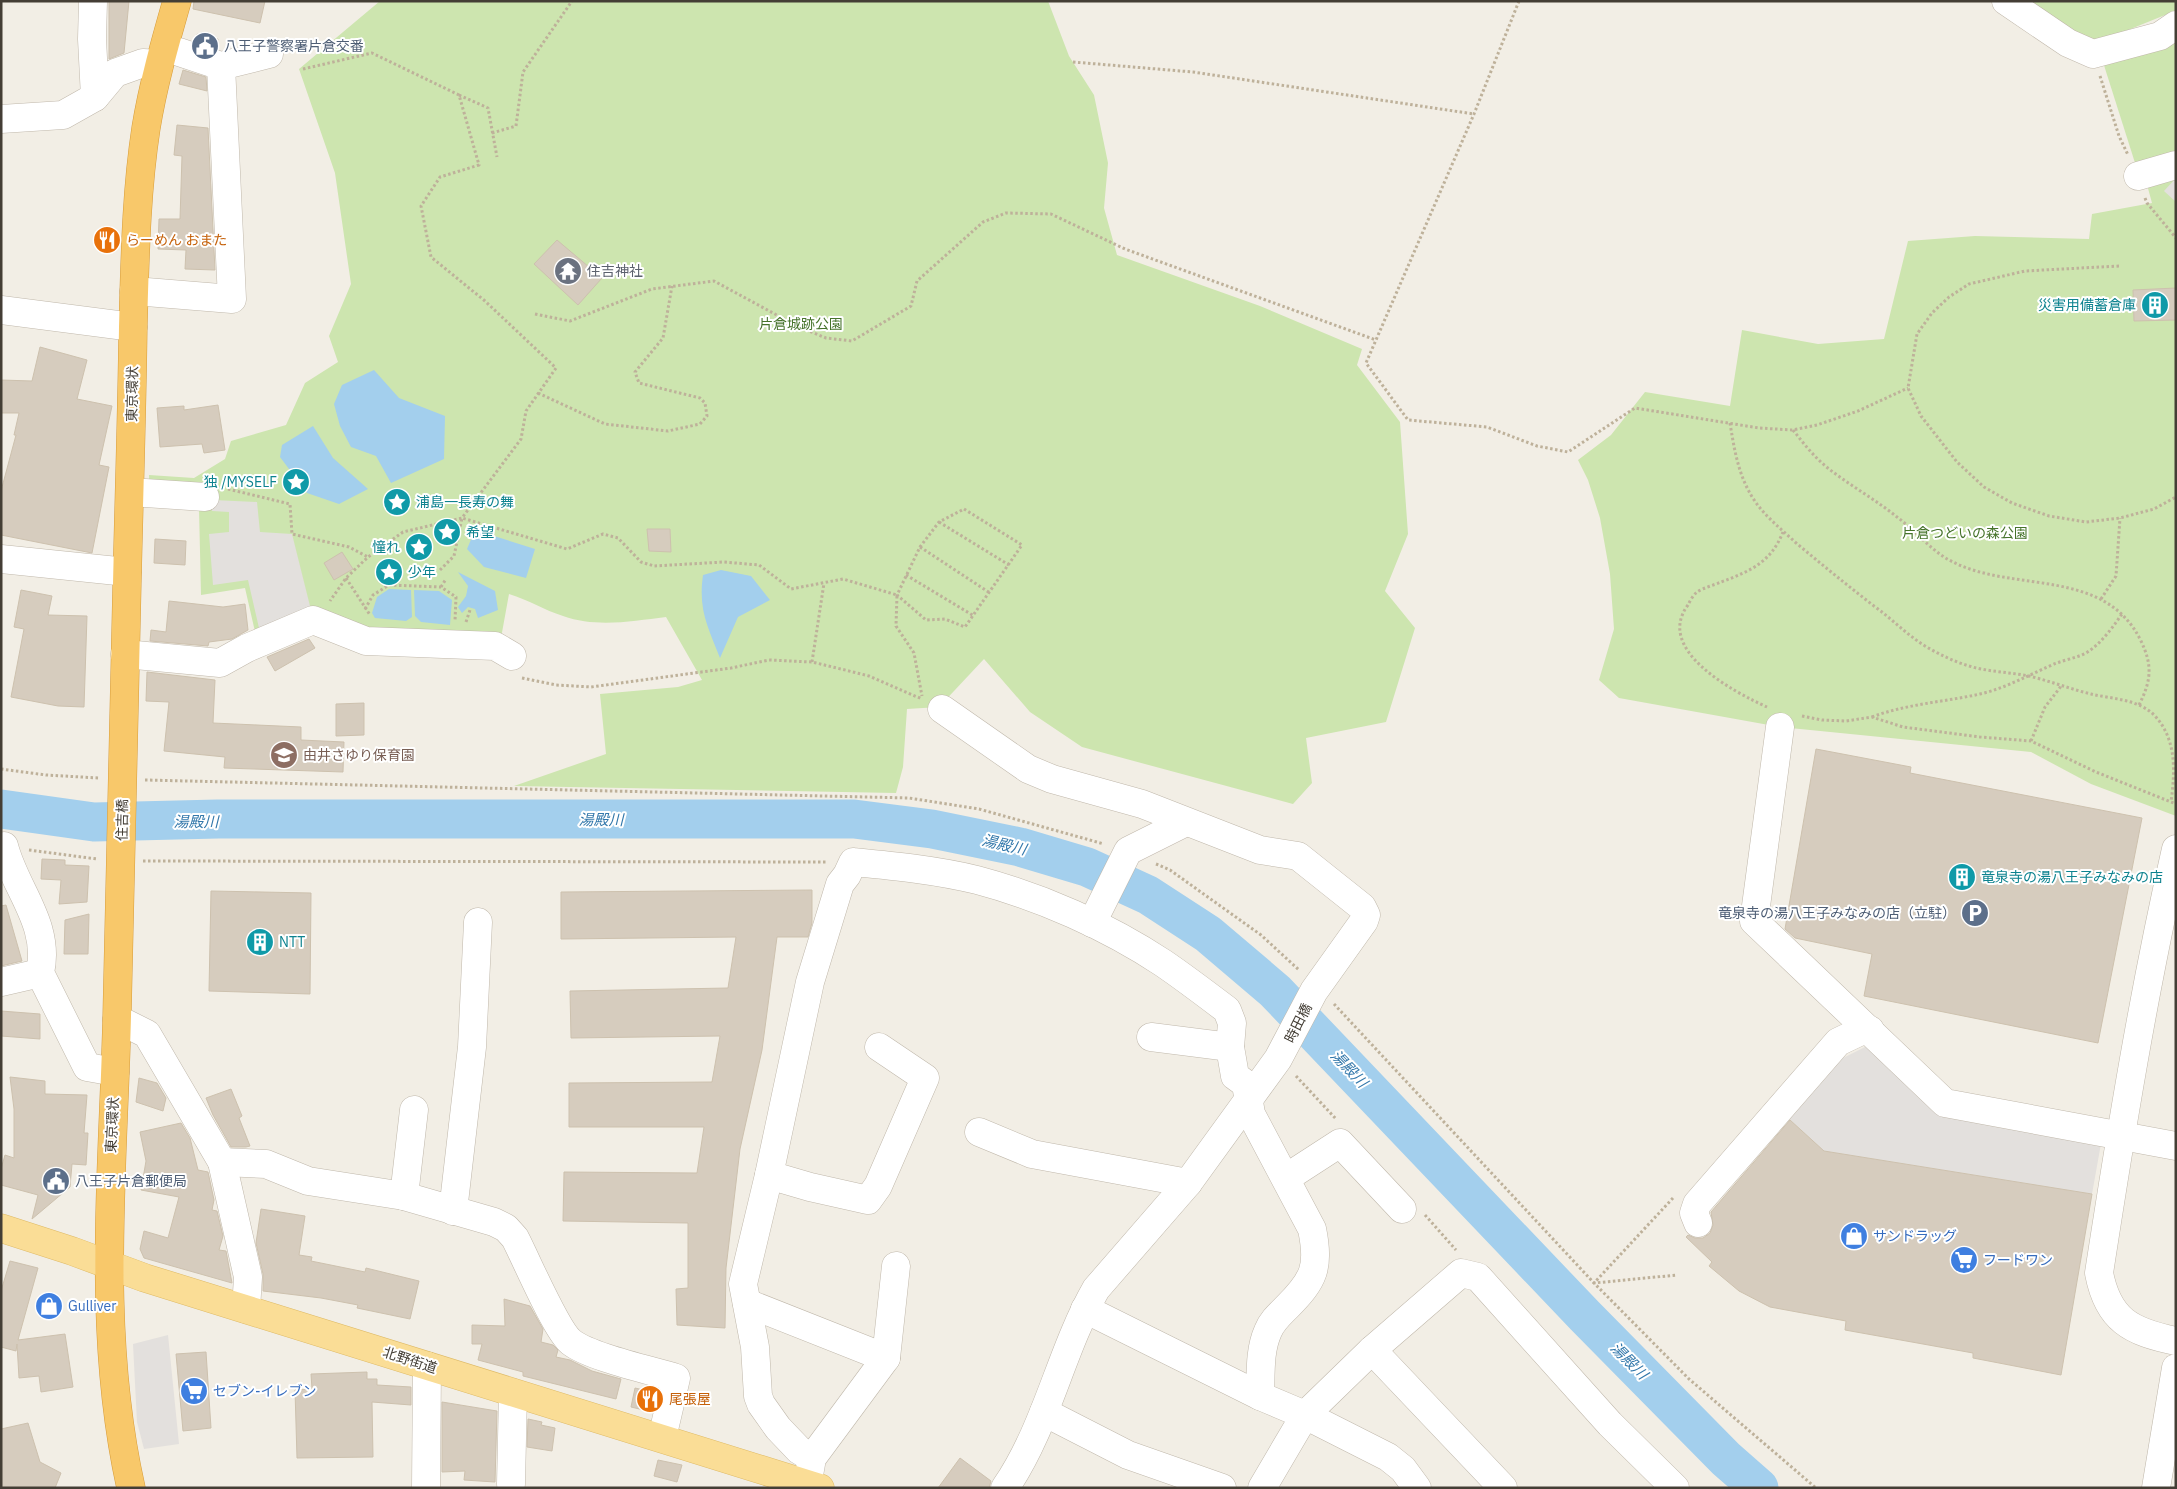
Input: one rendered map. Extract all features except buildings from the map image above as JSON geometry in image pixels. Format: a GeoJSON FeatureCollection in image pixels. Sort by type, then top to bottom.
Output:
{"type":"FeatureCollection","features":[{"type":"Feature","properties":{"kind":"highway","name":"東京環状"},"geometry":{"type":"LineString","coordinates":[[122,783],[137,212],[145,138],[169,58],[177,1]]}},
{"type":"Feature","properties":{"kind":"highway","name":"住吉橋"},"geometry":{"type":"LineString","coordinates":[[121,855],[122,783]]}},
{"type":"Feature","properties":{"kind":"highway","name":"東京環状"},"geometry":{"type":"LineString","coordinates":[[121,855],[117,1019],[108,1212],[108,1264],[114,1384],[119,1424],[131,1488]]}},
{"type":"Feature","properties":{"kind":"main road","name":"北野街道"},"geometry":{"type":"LineString","coordinates":[[1,1228],[246,1309],[814,1486]]}},
{"type":"Feature","properties":{"kind":"street"},"geometry":{"type":"LineString","coordinates":[[93,1],[92,40],[95,97]]}},
{"type":"Feature","properties":{"kind":"street"},"geometry":{"type":"LineString","coordinates":[[2006,1],[2068,43],[2093,54],[2160,36],[2176,25]]}},
{"type":"Feature","properties":{"kind":"street"},"geometry":{"type":"LineString","coordinates":[[1,119],[63,115],[95,97],[115,73],[143,63],[169,58],[220,66],[269,54]]}},
{"type":"Feature","properties":{"kind":"street"},"geometry":{"type":"LineString","coordinates":[[134,291],[232,299],[220,66]]}},
{"type":"Feature","properties":{"kind":"street"},"geometry":{"type":"LineString","coordinates":[[2138,176],[2176,165]]}},
{"type":"Feature","properties":{"kind":"street"},"geometry":{"type":"LineString","coordinates":[[1,310],[133,327]]}},
{"type":"Feature","properties":{"kind":"street"},"geometry":{"type":"LineString","coordinates":[[130,492],[197,496]]}},
{"type":"Feature","properties":{"kind":"street"},"geometry":{"type":"LineString","coordinates":[[1,559],[127,572]]}},
{"type":"Feature","properties":{"kind":"street"},"geometry":{"type":"LineString","coordinates":[[125,654],[220,663],[247,648],[313,620],[366,641],[495,646],[512,656]]}},
{"type":"Feature","properties":{"kind":"street","name":"時田橋"},"geometry":{"type":"LineString","coordinates":[[932,704],[1028,769],[1052,780],[1142,804],[1260,850],[1298,856],[1362,907],[1366,915],[1364,921],[1316,988],[1279,1057],[1188,1183],[1096,1289],[1085,1308],[1044,1412],[1006,1488]]}},
{"type":"Feature","properties":{"kind":"street"},"geometry":{"type":"LineString","coordinates":[[1780,716],[1754,920],[1945,1103],[2176,1146]]}},
{"type":"Feature","properties":{"kind":"street"},"geometry":{"type":"LineString","coordinates":[[1094,920],[1119,850],[1186,822]]}},
{"type":"Feature","properties":{"kind":"street"},"geometry":{"type":"LineString","coordinates":[[4,846],[6,855],[35,915],[44,956],[40,973],[88,1067],[115,1072]]}},
{"type":"Feature","properties":{"kind":"street"},"geometry":{"type":"LineString","coordinates":[[2176,849],[2156,935],[2120,1136],[2099,1273],[2103,1294],[2115,1314],[2133,1327],[2152,1336],[2176,1341]]}},
{"type":"Feature","properties":{"kind":"street"},"geometry":{"type":"LineString","coordinates":[[812,1458],[778,1428],[761,1404],[758,1396],[755,1347],[743,1284],[769,1175],[810,982],[840,884],[853,862],[907,867],[976,880],[1094,920],[1162,962],[1227,1010],[1232,1023],[1230,1046],[1235,1076],[1246,1084],[1251,1114],[1312,1229],[1316,1259],[1313,1274],[1304,1289],[1275,1319],[1267,1332],[1262,1359],[1260,1396]]}},
{"type":"Feature","properties":{"kind":"street"},"geometry":{"type":"LineString","coordinates":[[454,1211],[472,1047],[478,922]]}},
{"type":"Feature","properties":{"kind":"street"},"geometry":{"type":"LineString","coordinates":[[1,982],[40,973]]}},
{"type":"Feature","properties":{"kind":"street"},"geometry":{"type":"LineString","coordinates":[[117,1019],[147,1034],[222,1162],[248,1277],[246,1309]]}},
{"type":"Feature","properties":{"kind":"street"},"geometry":{"type":"LineString","coordinates":[[1698,1223],[1694,1214],[1697,1204],[1840,1051],[1861,1031],[1870,1030]]}},
{"type":"Feature","properties":{"kind":"street"},"geometry":{"type":"LineString","coordinates":[[1151,1037],[1230,1046]]}},
{"type":"Feature","properties":{"kind":"street"},"geometry":{"type":"LineString","coordinates":[[769,1175],[810,1187],[868,1200],[878,1186],[925,1078],[879,1047]]}},
{"type":"Feature","properties":{"kind":"street"},"geometry":{"type":"LineString","coordinates":[[404,1196],[414,1110]]}},
{"type":"Feature","properties":{"kind":"street"},"geometry":{"type":"LineString","coordinates":[[979,1132],[1032,1154],[1188,1183]]}},
{"type":"Feature","properties":{"kind":"street"},"geometry":{"type":"LineString","coordinates":[[1286,1178],[1340,1143],[1402,1209]]}},
{"type":"Feature","properties":{"kind":"street"},"geometry":{"type":"LineString","coordinates":[[222,1162],[266,1164],[308,1181],[404,1196],[494,1222],[506,1228],[515,1238],[557,1322],[570,1342],[587,1351],[676,1378],[662,1438]]}},
{"type":"Feature","properties":{"kind":"street"},"geometry":{"type":"LineString","coordinates":[[814,1486],[812,1458],[886,1358],[896,1266]]}},
{"type":"Feature","properties":{"kind":"street"},"geometry":{"type":"LineString","coordinates":[[1262,1488],[1306,1415],[1372,1350],[1461,1273],[1478,1277],[1597,1410],[1659,1483]]}},
{"type":"Feature","properties":{"kind":"street"},"geometry":{"type":"LineString","coordinates":[[747,1303],[886,1358]]}},
{"type":"Feature","properties":{"kind":"street"},"geometry":{"type":"LineString","coordinates":[[1085,1308],[1260,1396],[1306,1415],[1388,1457],[1403,1469],[1417,1488]]}},
{"type":"Feature","properties":{"kind":"street"},"geometry":{"type":"LineString","coordinates":[[1372,1350],[1503,1488]]}},
{"type":"Feature","properties":{"kind":"street"},"geometry":{"type":"LineString","coordinates":[[426,1488],[427,1366]]}},
{"type":"Feature","properties":{"kind":"street"},"geometry":{"type":"LineString","coordinates":[[2156,1488],[2172,1422],[2176,1368]]}},
{"type":"Feature","properties":{"kind":"street"},"geometry":{"type":"LineString","coordinates":[[511,1484],[513,1393]]}},
{"type":"Feature","properties":{"kind":"street"},"geometry":{"type":"LineString","coordinates":[[1044,1412],[1128,1455],[1222,1488]]}},
{"type":"Feature","properties":{"kind":"path"},"geometry":{"type":"LineString","coordinates":[[492,133],[516,126],[523,72],[572,1]]}},
{"type":"Feature","properties":{"kind":"path"},"geometry":{"type":"LineString","coordinates":[[1519,1],[1474,114],[1366,363],[1408,420],[1487,427],[1537,446],[1568,452],[1635,408],[1759,428],[1792,430],[1817,425],[1858,411],[1908,388]]}},
{"type":"Feature","properties":{"kind":"path"},"geometry":{"type":"LineString","coordinates":[[303,69],[372,53],[488,108],[497,157]]}},
{"type":"Feature","properties":{"kind":"path"},"geometry":{"type":"LineString","coordinates":[[2093,54],[2119,136],[2138,176],[2147,203],[2176,238]]}},
{"type":"Feature","properties":{"kind":"path"},"geometry":{"type":"LineString","coordinates":[[1072,62],[1193,72],[1474,114]]}},
{"type":"Feature","properties":{"kind":"path"},"geometry":{"type":"LineString","coordinates":[[440,570],[454,556],[462,518],[521,439],[526,411],[556,368],[485,301],[431,258],[420,206],[440,177],[479,165],[459,95]]}},
{"type":"Feature","properties":{"kind":"path"},"geometry":{"type":"LineString","coordinates":[[535,314],[570,321],[652,289],[714,281],[797,326],[826,338],[852,341],[911,306],[917,281],[983,222],[1006,213],[1051,214],[1125,249],[1376,340]]}},
{"type":"Feature","properties":{"kind":"path"},"geometry":{"type":"LineString","coordinates":[[2119,266],[2025,271],[1969,284],[1943,302],[1932,313],[1917,334],[1908,388],[1921,416],[1957,462],[1984,487],[2012,503],[2050,516],[2086,522],[2120,518],[2154,509],[2176,497]]}},
{"type":"Feature","properties":{"kind":"path"},"geometry":{"type":"LineString","coordinates":[[538,393],[605,424],[668,431],[700,424],[707,416],[704,403],[700,398],[638,384],[635,372],[663,338],[672,286]]}},
{"type":"Feature","properties":{"kind":"path"},"geometry":{"type":"LineString","coordinates":[[1730,423],[1740,473],[1750,495],[1764,514],[1826,570],[1926,647],[1952,660],[1980,669],[2029,676],[2139,705],[2154,715],[2166,733],[2173,754],[2174,779],[2171,802]]}},
{"type":"Feature","properties":{"kind":"path"},"geometry":{"type":"LineString","coordinates":[[1792,430],[1829,469],[1898,517],[1952,562],[1980,573],[2062,586],[2101,599],[2122,614],[2137,632],[2151,668],[2147,690],[2139,705]]}},
{"type":"Feature","properties":{"kind":"path"},"geometry":{"type":"LineString","coordinates":[[197,496],[196,488],[220,487],[290,504],[292,534],[349,547],[368,557]]}},
{"type":"Feature","properties":{"kind":"path"},"geometry":{"type":"LineString","coordinates":[[313,620],[320,615],[346,578],[368,557],[403,532],[462,518],[567,549],[603,534],[618,538],[641,562],[654,566],[724,562],[759,565],[791,589],[843,579],[897,595],[926,620],[945,619],[965,627],[1022,545],[964,509],[939,522],[920,547],[897,595],[896,626],[914,653],[932,704]]}},
{"type":"Feature","properties":{"kind":"path"},"geometry":{"type":"LineString","coordinates":[[2101,599],[2116,576],[2120,518]]}},
{"type":"Feature","properties":{"kind":"path"},"geometry":{"type":"LineString","coordinates":[[939,522],[1009,565]]}},
{"type":"Feature","properties":{"kind":"path"},"geometry":{"type":"LineString","coordinates":[[1783,532],[1777,548],[1754,569],[1697,592],[1682,612],[1678,630],[1685,648],[1720,681],[1780,716],[1846,721],[1872,717],[1893,709],[1980,694],[2086,653],[2106,636],[2122,614]]}},
{"type":"Feature","properties":{"kind":"path"},"geometry":{"type":"LineString","coordinates":[[920,547],[990,593]]}},
{"type":"Feature","properties":{"kind":"path"},"geometry":{"type":"LineString","coordinates":[[906,575],[974,616]]}},
{"type":"Feature","properties":{"kind":"path"},"geometry":{"type":"LineString","coordinates":[[441,587],[446,579]]}},
{"type":"Feature","properties":{"kind":"path"},"geometry":{"type":"LineString","coordinates":[[812,662],[824,583]]}},
{"type":"Feature","properties":{"kind":"path"},"geometry":{"type":"LineString","coordinates":[[366,609],[373,595],[389,585],[441,587],[456,597],[455,627]]}},
{"type":"Feature","properties":{"kind":"path"},"geometry":{"type":"LineString","coordinates":[[512,656],[514,676],[556,686],[591,687],[705,672],[769,660],[812,662],[869,676],[932,704]]}},
{"type":"Feature","properties":{"kind":"path"},"geometry":{"type":"LineString","coordinates":[[2031,741],[2045,707],[2062,685]]}},
{"type":"Feature","properties":{"kind":"path"},"geometry":{"type":"LineString","coordinates":[[1872,717],[1903,727],[2031,741],[2096,772],[2176,804]]}},
{"type":"Feature","properties":{"kind":"path"},"geometry":{"type":"LineString","coordinates":[[1,769],[122,783],[909,798],[979,809],[1119,850],[1170,870],[1261,935],[1316,988],[1594,1283],[1689,1379],[1816,1488]]}},
{"type":"Feature","properties":{"kind":"path"},"geometry":{"type":"LineString","coordinates":[[4,846],[98,859],[121,855],[309,862],[853,862]]}},
{"type":"Feature","properties":{"kind":"path"},"geometry":{"type":"LineString","coordinates":[[1594,1283],[1616,1259]]}},
{"type":"Feature","properties":{"kind":"path"},"geometry":{"type":"LineString","coordinates":[[1594,1283],[1677,1275]]}},
{"type":"Feature","properties":{"kind":"green space","name":"片倉城跡公園"},"geometry":{"type":"Polygon","coordinates":[[[380,1],[1048,1],[1069,56],[1094,95],[1108,163],[1104,208],[1117,255],[1260,306],[1362,349],[1357,365],[1400,422],[1408,534],[1385,591],[1415,628],[1386,722],[1306,738],[1312,783],[1293,804],[1082,747],[1030,712],[984,659],[939,707],[907,709],[903,767],[896,793],[514,786],[606,754],[600,694],[678,687],[702,680],[666,617],[627,622],[589,622],[556,614],[509,594],[501,638],[365,634],[320,615],[256,636],[245,588],[201,595],[199,508],[150,506],[149,475],[194,478],[225,459],[231,441],[286,425],[305,383],[338,362],[329,336],[351,284],[335,173],[299,69],[380,1]]]}},
{"type":"Feature","properties":{"kind":"green space"},"geometry":{"type":"Polygon","coordinates":[[[2023,1],[2176,1],[2176,15],[2170,13],[2101,41],[2081,38],[2023,1]]]}},
{"type":"Feature","properties":{"kind":"green space"},"geometry":{"type":"Polygon","coordinates":[[[2176,36],[2176,153],[2136,166],[2102,59],[2176,36]]]}},
{"type":"Feature","properties":{"kind":"green space","name":"片倉つどいの森公園"},"geometry":{"type":"Polygon","coordinates":[[[2176,172],[2176,816],[2091,784],[2031,752],[1780,727],[1619,698],[1599,680],[1614,629],[1610,574],[1600,518],[1588,480],[1578,460],[1611,435],[1645,392],[1730,406],[1742,330],[1818,344],[1884,339],[1908,241],[1975,236],[2089,239],[2092,214],[2152,203],[2146,181],[2176,172]]]}},
{"type":"Feature","properties":{"kind":"shaded area"},"geometry":{"type":"Polygon","coordinates":[[[2176,178],[2176,202],[2164,191],[2176,178]]]}},
{"type":"Feature","properties":{"kind":"shaded area"},"geometry":{"type":"Polygon","coordinates":[[[213,500],[257,502],[260,532],[292,534],[311,610],[259,628],[248,580],[213,585],[209,534],[229,532],[229,512],[212,511],[213,500]]]}},
{"type":"Feature","properties":{"kind":"shaded area"},"geometry":{"type":"Polygon","coordinates":[[[1873,1043],[1943,1109],[2102,1138],[2092,1194],[1824,1151],[1787,1117],[1841,1059],[1873,1043]]]}},
{"type":"Feature","properties":{"kind":"shaded area"},"geometry":{"type":"Polygon","coordinates":[[[168,1335],[179,1444],[144,1449],[137,1422],[133,1344],[168,1335]]]}},
{"type":"Feature","properties":{"kind":"water"},"geometry":{"type":"Polygon","coordinates":[[[374,370],[399,398],[445,416],[444,459],[391,483],[376,456],[351,447],[340,426],[334,404],[342,385],[374,370]]]}},
{"type":"Feature","properties":{"kind":"water"},"geometry":{"type":"Polygon","coordinates":[[[313,426],[333,458],[368,489],[339,504],[307,493],[280,457],[282,445],[313,426]]]}},
{"type":"Feature","properties":{"kind":"water"},"geometry":{"type":"Polygon","coordinates":[[[475,530],[535,549],[526,578],[484,567],[467,549],[475,530]]]}},
{"type":"Feature","properties":{"kind":"water"},"geometry":{"type":"Polygon","coordinates":[[[721,570],[751,576],[770,600],[738,617],[720,658],[705,618],[702,587],[703,575],[721,570]]]}},
{"type":"Feature","properties":{"kind":"water"},"geometry":{"type":"Polygon","coordinates":[[[458,572],[495,591],[498,610],[478,618],[475,609],[468,607],[462,613],[458,607],[466,596],[468,586],[458,572]]]}},
{"type":"Feature","properties":{"kind":"water"},"geometry":{"type":"Polygon","coordinates":[[[389,589],[411,590],[412,617],[406,621],[375,618],[372,613],[377,597],[389,589]]]}},
{"type":"Feature","properties":{"kind":"water"},"geometry":{"type":"Polygon","coordinates":[[[414,590],[439,591],[452,600],[450,625],[421,622],[415,616],[414,590]]]}},
{"type":"Feature","properties":{"kind":"waterway","name":"湯殿川"},"geometry":{"type":"LineString","coordinates":[[1,809],[94,822],[218,819],[854,819],[932,829],[1020,847],[1087,867],[1148,895],[1208,934],[1275,991],[1585,1316],[1726,1459],[1759,1488]]}},
{"type":"Feature","properties":{"kind":"place","name":"八王子警察署片倉交番"},"geometry":{"type":"Point","coordinates":[205,46]}},
{"type":"Feature","properties":{"kind":"place","name":"らーめん おまた"},"geometry":{"type":"Point","coordinates":[107,240]}},
{"type":"Feature","properties":{"kind":"place","name":"住吉神社"},"geometry":{"type":"Point","coordinates":[568,271]}},
{"type":"Feature","properties":{"kind":"place","name":"災害用備蓄倉庫"},"geometry":{"type":"Point","coordinates":[2155,305]}},
{"type":"Feature","properties":{"kind":"place","name":"独 /MYSELF"},"geometry":{"type":"Point","coordinates":[296,482]}},
{"type":"Feature","properties":{"kind":"place","name":"浦島一長寿の舞"},"geometry":{"type":"Point","coordinates":[397,502]}},
{"type":"Feature","properties":{"kind":"place","name":"希望"},"geometry":{"type":"Point","coordinates":[447,532]}},
{"type":"Feature","properties":{"kind":"place","name":"憧れ"},"geometry":{"type":"Point","coordinates":[419,547]}},
{"type":"Feature","properties":{"kind":"place","name":"少年"},"geometry":{"type":"Point","coordinates":[389,572]}},
{"type":"Feature","properties":{"kind":"place","name":"由井さゆり保育園"},"geometry":{"type":"Point","coordinates":[284,755]}},
{"type":"Feature","properties":{"kind":"place","name":"竜泉寺の湯八王子みなみの店"},"geometry":{"type":"Point","coordinates":[1962,877]}},
{"type":"Feature","properties":{"kind":"place","name":"竜泉寺の湯八王子みなみの店（立駐）"},"geometry":{"type":"Point","coordinates":[1975,913]}},
{"type":"Feature","properties":{"kind":"place","name":"NTT"},"geometry":{"type":"Point","coordinates":[260,942]}},
{"type":"Feature","properties":{"kind":"place","name":"八王子片倉郵便局"},"geometry":{"type":"Point","coordinates":[56,1181]}},
{"type":"Feature","properties":{"kind":"place","name":"サンドラッグ"},"geometry":{"type":"Point","coordinates":[1854,1236]}},
{"type":"Feature","properties":{"kind":"place","name":"フードワン"},"geometry":{"type":"Point","coordinates":[1964,1260]}},
{"type":"Feature","properties":{"kind":"place","name":"Gulliver"},"geometry":{"type":"Point","coordinates":[49,1306]}},
{"type":"Feature","properties":{"kind":"place","name":"セブン-イレブン"},"geometry":{"type":"Point","coordinates":[194,1391]}},
{"type":"Feature","properties":{"kind":"place","name":"尾張屋"},"geometry":{"type":"Point","coordinates":[650,1399]}}]}
